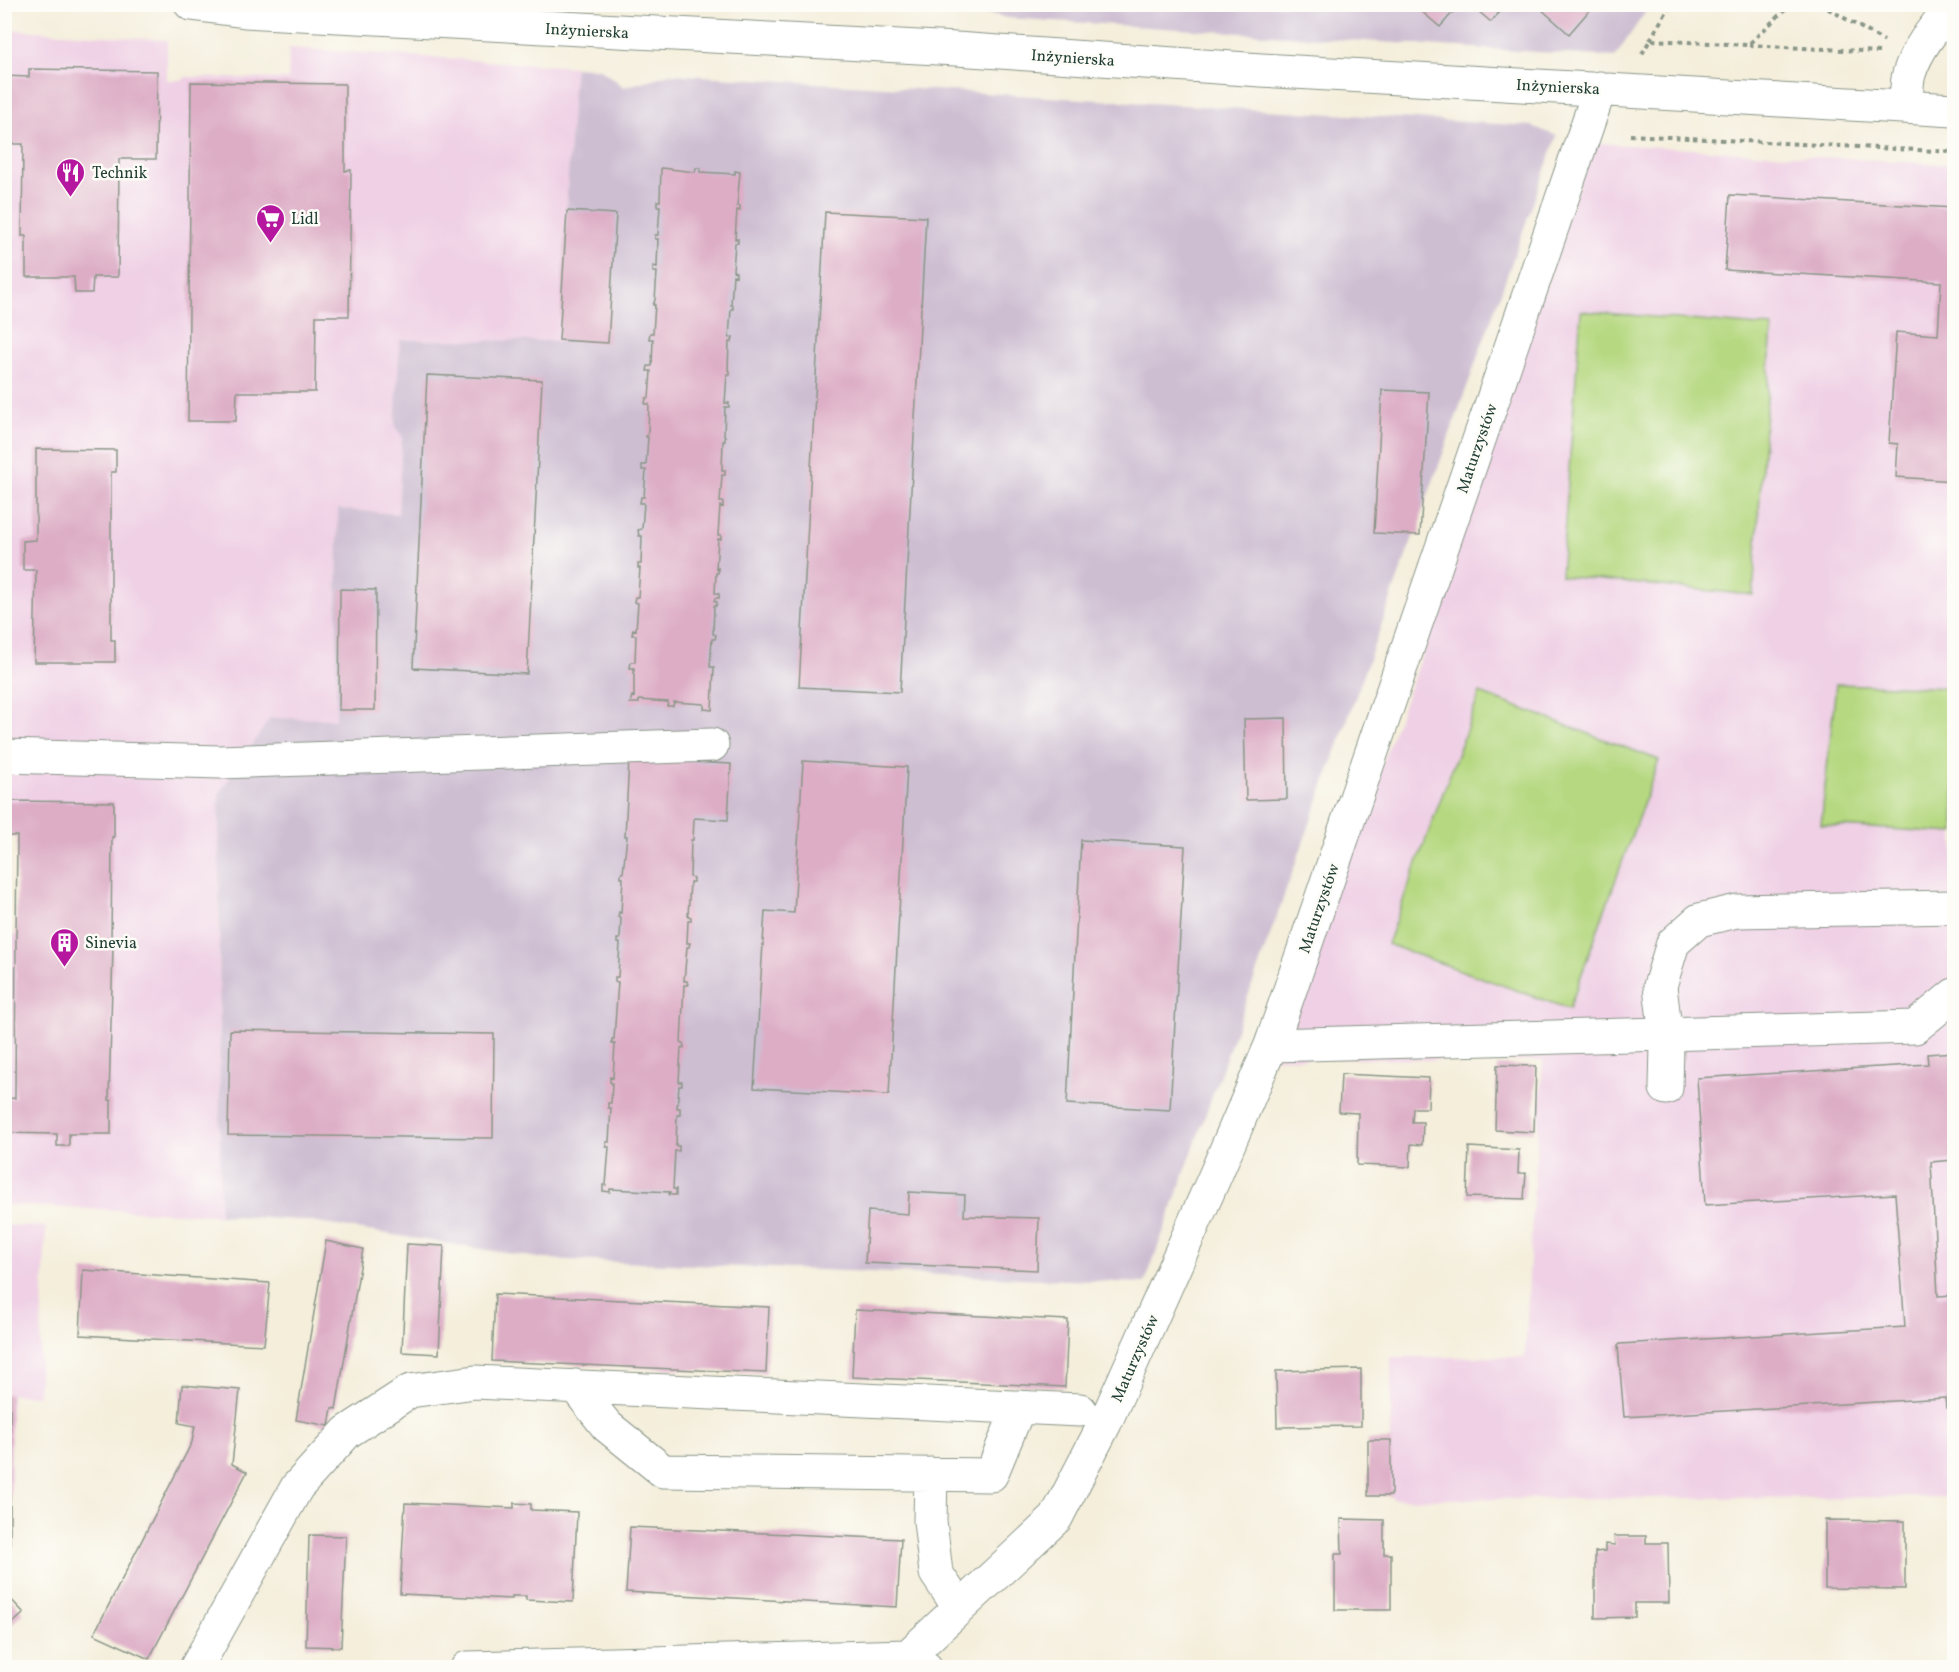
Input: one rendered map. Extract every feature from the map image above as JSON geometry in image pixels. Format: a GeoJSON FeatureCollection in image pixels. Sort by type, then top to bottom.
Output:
{"type":"FeatureCollection","features":[{"type":"Feature","properties":{"kind":"street","name":"Inżynierska"},"geometry":{"type":"LineString","coordinates":[[191,4],[256,12],[956,49],[1261,70],[1954,110]]}},
{"type":"Feature","properties":{"kind":"street"},"geometry":{"type":"LineString","coordinates":[[1906,107],[1908,81],[1915,59],[1927,38],[1954,4]]}},
{"type":"Feature","properties":{"kind":"street","name":"Maturzystów"},"geometry":{"type":"LineString","coordinates":[[917,1662],[959,1607],[1056,1518],[1105,1424],[1215,1176],[1271,1045],[1600,88]]}},
{"type":"Feature","properties":{"kind":"street"},"geometry":{"type":"LineString","coordinates":[[4,756],[220,762],[712,745]]}},
{"type":"Feature","properties":{"kind":"street"},"geometry":{"type":"LineString","coordinates":[[1666,1088],[1666,1034],[1660,986],[1673,943],[1699,920],[1737,911],[1954,907]]}},
{"type":"Feature","properties":{"kind":"street"},"geometry":{"type":"LineString","coordinates":[[1271,1045],[1915,1027],[1954,995]]}},
{"type":"Feature","properties":{"kind":"street"},"geometry":{"type":"LineString","coordinates":[[196,1668],[297,1487],[347,1432],[410,1391],[475,1382],[1080,1410]]}},
{"type":"Feature","properties":{"kind":"street"},"geometry":{"type":"LineString","coordinates":[[575,1386],[607,1426],[663,1471],[991,1475],[1018,1407]]}},
{"type":"Feature","properties":{"kind":"street"},"geometry":{"type":"LineString","coordinates":[[931,1474],[930,1521],[936,1573],[959,1607]]}},
{"type":"Feature","properties":{"kind":"street"},"geometry":{"type":"LineString","coordinates":[[467,1668],[917,1662]]}},
{"type":"Feature","properties":{"kind":"path"},"geometry":{"type":"LineString","coordinates":[[1650,39],[1671,4]]}},
{"type":"Feature","properties":{"kind":"path"},"geometry":{"type":"LineString","coordinates":[[1748,45],[1884,52]]}},
{"type":"Feature","properties":{"kind":"path"},"geometry":{"type":"LineString","coordinates":[[1630,135],[1954,152]]}},
{"type":"Feature","properties":{"kind":"shaded area"},"geometry":{"type":"Polygon","coordinates":[[[955,5],[1650,5],[1615,57],[1007,18],[955,5]]]}},
{"type":"Feature","properties":{"kind":"shaded area"},"geometry":{"type":"Polygon","coordinates":[[[4,29],[167,40],[167,80],[184,80],[185,77],[288,79],[289,48],[575,67],[559,342],[400,340],[402,436],[398,514],[338,509],[336,719],[219,794],[220,1215],[5,1205],[4,936],[16,935],[17,837],[6,836],[6,801],[4,801],[4,29]]]}},
{"type":"Feature","properties":{"kind":"shaded area"},"geometry":{"type":"Polygon","coordinates":[[[575,67],[600,69],[624,87],[670,74],[1532,126],[1557,136],[1145,1283],[545,1259],[299,1220],[220,1215],[219,794],[270,718],[336,719],[338,509],[398,514],[402,436],[395,427],[400,340],[559,341],[575,67]]]}},
{"type":"Feature","properties":{"kind":"shaded area"},"geometry":{"type":"Polygon","coordinates":[[[1594,143],[1954,165],[1954,1497],[1393,1499],[1391,1496],[1391,1357],[1525,1357],[1543,1061],[1274,1058],[1446,590],[1435,588],[1594,143]]]}},
{"type":"Feature","properties":{"kind":"shaded area"},"geometry":{"type":"Polygon","coordinates":[[[5,1225],[46,1227],[38,1396],[11,1394],[11,1557],[5,1564],[5,1225]]]}},
{"type":"Feature","properties":{"kind":"green space"},"geometry":{"type":"Polygon","coordinates":[[[1581,311],[1772,327],[1753,595],[1561,576],[1581,311]]]}},
{"type":"Feature","properties":{"kind":"green space"},"geometry":{"type":"Polygon","coordinates":[[[1836,684],[1954,688],[1954,833],[1821,825],[1836,684]]]}},
{"type":"Feature","properties":{"kind":"green space"},"geometry":{"type":"Polygon","coordinates":[[[1480,693],[1659,760],[1569,1009],[1387,944],[1480,693]]]}},
{"type":"Feature","properties":{"kind":"building"},"geometry":{"type":"Polygon","coordinates":[[[1413,4],[1460,4],[1440,27],[1413,4]]]}},
{"type":"Feature","properties":{"kind":"building"},"geometry":{"type":"Polygon","coordinates":[[[1470,4],[1506,4],[1491,22],[1470,4]]]}},
{"type":"Feature","properties":{"kind":"building"},"geometry":{"type":"Polygon","coordinates":[[[1543,4],[1595,4],[1569,34],[1540,8],[1543,4]]]}},
{"type":"Feature","properties":{"kind":"building","name":"Technik"},"geometry":{"type":"Polygon","coordinates":[[[29,69],[157,71],[156,159],[119,159],[118,277],[93,277],[92,293],[75,293],[74,277],[26,277],[26,236],[22,236],[23,144],[4,144],[4,76],[29,77],[29,69]]]}},
{"type":"Feature","properties":{"kind":"building","name":"Lidl"},"geometry":{"type":"Polygon","coordinates":[[[191,82],[345,84],[345,171],[351,170],[349,316],[316,316],[315,392],[237,392],[236,421],[188,421],[191,82]]]}},
{"type":"Feature","properties":{"kind":"building"},"geometry":{"type":"Polygon","coordinates":[[[661,168],[695,172],[696,168],[700,168],[700,172],[735,174],[735,171],[740,172],[737,206],[740,206],[740,211],[737,210],[735,239],[738,239],[738,243],[735,243],[733,271],[736,272],[736,276],[733,275],[731,305],[733,309],[731,309],[729,338],[733,337],[732,342],[729,342],[728,370],[730,375],[727,374],[725,403],[729,403],[729,407],[725,407],[725,441],[723,441],[722,470],[725,470],[725,475],[722,475],[720,502],[723,502],[723,507],[720,506],[718,535],[721,535],[721,539],[718,539],[716,569],[718,568],[715,593],[719,594],[719,598],[715,598],[714,601],[717,602],[714,606],[713,634],[716,635],[715,639],[712,639],[710,667],[714,667],[712,710],[704,709],[704,704],[674,702],[673,706],[667,706],[668,702],[639,700],[639,703],[630,703],[632,696],[634,697],[634,668],[630,668],[631,662],[635,662],[636,635],[632,635],[633,629],[636,630],[638,603],[634,602],[635,597],[638,597],[640,568],[638,564],[641,564],[642,536],[639,536],[638,530],[642,529],[644,503],[640,503],[641,497],[644,497],[646,470],[642,470],[642,465],[646,465],[649,404],[645,404],[646,398],[649,398],[651,371],[647,371],[648,366],[652,366],[653,339],[649,339],[650,333],[653,333],[655,305],[653,305],[657,272],[653,272],[653,266],[657,267],[658,239],[655,239],[655,235],[658,235],[660,206],[657,206],[657,201],[660,201],[661,168]]]}},
{"type":"Feature","properties":{"kind":"building"},"geometry":{"type":"Polygon","coordinates":[[[1730,195],[1954,208],[1954,481],[1896,477],[1898,444],[1889,443],[1896,332],[1938,335],[1941,282],[1725,270],[1730,195]]]}},
{"type":"Feature","properties":{"kind":"building"},"geometry":{"type":"Polygon","coordinates":[[[567,211],[616,214],[608,343],[559,340],[567,211]]]}},
{"type":"Feature","properties":{"kind":"building"},"geometry":{"type":"Polygon","coordinates":[[[825,212],[926,217],[900,692],[799,687],[825,212]]]}},
{"type":"Feature","properties":{"kind":"building"},"geometry":{"type":"Polygon","coordinates":[[[427,375],[542,380],[527,674],[413,668],[427,375]]]}},
{"type":"Feature","properties":{"kind":"building"},"geometry":{"type":"Polygon","coordinates":[[[1382,390],[1429,392],[1420,535],[1374,533],[1382,390]]]}},
{"type":"Feature","properties":{"kind":"building"},"geometry":{"type":"Polygon","coordinates":[[[36,449],[116,450],[116,472],[111,472],[111,640],[115,640],[115,662],[34,662],[36,570],[23,570],[23,541],[36,540],[36,449]]]}},
{"type":"Feature","properties":{"kind":"building"},"geometry":{"type":"Polygon","coordinates":[[[340,589],[376,590],[375,710],[339,710],[340,589]]]}},
{"type":"Feature","properties":{"kind":"building"},"geometry":{"type":"Polygon","coordinates":[[[1286,718],[1287,799],[1246,800],[1244,719],[1286,718]]]}},
{"type":"Feature","properties":{"kind":"building"},"geometry":{"type":"Polygon","coordinates":[[[629,759],[731,764],[728,820],[694,818],[693,840],[691,840],[690,877],[693,878],[693,882],[690,882],[688,916],[691,917],[691,921],[688,921],[687,943],[690,943],[687,947],[684,981],[687,981],[688,985],[684,985],[681,1043],[684,1044],[684,1048],[681,1048],[679,1082],[682,1082],[682,1086],[679,1086],[677,1108],[680,1108],[680,1115],[677,1115],[676,1146],[679,1146],[679,1151],[675,1151],[673,1189],[676,1189],[676,1195],[669,1195],[670,1192],[610,1189],[610,1192],[603,1191],[603,1185],[606,1185],[609,1147],[606,1146],[606,1142],[609,1142],[611,1108],[608,1108],[608,1103],[611,1103],[610,1077],[613,1078],[615,1044],[612,1044],[612,1039],[614,1039],[618,982],[615,982],[615,977],[618,977],[620,943],[617,943],[617,939],[620,939],[621,918],[618,917],[619,912],[621,913],[623,878],[621,878],[621,873],[623,873],[627,836],[625,836],[629,759]]]}},
{"type":"Feature","properties":{"kind":"building"},"geometry":{"type":"Polygon","coordinates":[[[803,761],[907,767],[889,1095],[754,1088],[765,911],[794,913],[803,761]]]}},
{"type":"Feature","properties":{"kind":"building","name":"Sinevia"},"geometry":{"type":"Polygon","coordinates":[[[6,801],[114,802],[109,1100],[111,1100],[111,1134],[69,1134],[69,1146],[57,1146],[57,1134],[4,1133],[4,1099],[15,1098],[17,836],[6,836],[6,801]]]}},
{"type":"Feature","properties":{"kind":"building"},"geometry":{"type":"Polygon","coordinates":[[[1081,840],[1185,846],[1170,1110],[1067,1104],[1081,840]]]}},
{"type":"Feature","properties":{"kind":"building"},"geometry":{"type":"Polygon","coordinates":[[[230,1030],[494,1034],[493,1138],[228,1135],[230,1030]]]}},
{"type":"Feature","properties":{"kind":"building"},"geometry":{"type":"Polygon","coordinates":[[[1954,1052],[1954,1160],[1931,1162],[1938,1296],[1954,1295],[1954,1407],[1946,1408],[1945,1398],[1624,1417],[1618,1346],[1620,1344],[1905,1327],[1895,1194],[1705,1205],[1697,1078],[1928,1064],[1927,1054],[1954,1052]]]}},
{"type":"Feature","properties":{"kind":"building"},"geometry":{"type":"Polygon","coordinates":[[[1497,1065],[1536,1066],[1534,1132],[1495,1130],[1497,1065]]]}},
{"type":"Feature","properties":{"kind":"building"},"geometry":{"type":"Polygon","coordinates":[[[1341,1074],[1429,1078],[1428,1108],[1413,1108],[1412,1122],[1423,1122],[1422,1145],[1411,1144],[1410,1167],[1357,1165],[1358,1113],[1339,1112],[1341,1074]]]}},
{"type":"Feature","properties":{"kind":"building"},"geometry":{"type":"Polygon","coordinates":[[[1469,1147],[1519,1150],[1518,1174],[1526,1173],[1524,1199],[1467,1197],[1469,1147]]]}},
{"type":"Feature","properties":{"kind":"building"},"geometry":{"type":"Polygon","coordinates":[[[909,1192],[965,1195],[964,1216],[1039,1218],[1037,1270],[865,1263],[868,1211],[908,1214],[909,1192]]]}},
{"type":"Feature","properties":{"kind":"building"},"geometry":{"type":"Polygon","coordinates":[[[326,1241],[363,1249],[336,1409],[332,1408],[329,1426],[296,1420],[326,1241]]]}},
{"type":"Feature","properties":{"kind":"building"},"geometry":{"type":"Polygon","coordinates":[[[407,1244],[444,1246],[439,1354],[402,1352],[407,1244]]]}},
{"type":"Feature","properties":{"kind":"building"},"geometry":{"type":"Polygon","coordinates":[[[4,1254],[8,1254],[8,1299],[4,1299],[4,1254]]]}},
{"type":"Feature","properties":{"kind":"building"},"geometry":{"type":"Polygon","coordinates":[[[83,1270],[270,1283],[264,1345],[80,1335],[83,1270]]]}},
{"type":"Feature","properties":{"kind":"building"},"geometry":{"type":"Polygon","coordinates":[[[495,1294],[769,1307],[766,1373],[492,1361],[495,1294]]]}},
{"type":"Feature","properties":{"kind":"building"},"geometry":{"type":"Polygon","coordinates":[[[855,1310],[1068,1320],[1065,1387],[852,1377],[855,1310]]]}},
{"type":"Feature","properties":{"kind":"building"},"geometry":{"type":"Polygon","coordinates":[[[1361,1369],[1361,1426],[1277,1427],[1276,1371],[1361,1369]]]}},
{"type":"Feature","properties":{"kind":"building"},"geometry":{"type":"Polygon","coordinates":[[[182,1385],[240,1390],[232,1464],[247,1472],[149,1659],[94,1634],[192,1442],[195,1426],[179,1423],[182,1385]]]}},
{"type":"Feature","properties":{"kind":"building"},"geometry":{"type":"Polygon","coordinates":[[[4,1394],[10,1394],[10,1558],[4,1563],[4,1394]]]}},
{"type":"Feature","properties":{"kind":"building"},"geometry":{"type":"Polygon","coordinates":[[[1368,1440],[1391,1440],[1391,1496],[1368,1496],[1368,1440]]]}},
{"type":"Feature","properties":{"kind":"building"},"geometry":{"type":"Polygon","coordinates":[[[405,1503],[514,1508],[514,1503],[531,1504],[531,1510],[577,1512],[573,1602],[526,1600],[526,1596],[512,1596],[512,1599],[400,1594],[405,1503]]]}},
{"type":"Feature","properties":{"kind":"building"},"geometry":{"type":"Polygon","coordinates":[[[1341,1519],[1384,1520],[1384,1554],[1391,1554],[1391,1610],[1335,1610],[1335,1554],[1342,1554],[1341,1519]]]}},
{"type":"Feature","properties":{"kind":"building"},"geometry":{"type":"Polygon","coordinates":[[[1825,1520],[1905,1521],[1905,1589],[1825,1588],[1825,1520]]]}},
{"type":"Feature","properties":{"kind":"building"},"geometry":{"type":"Polygon","coordinates":[[[630,1527],[901,1539],[897,1607],[626,1592],[630,1527]]]}},
{"type":"Feature","properties":{"kind":"building"},"geometry":{"type":"Polygon","coordinates":[[[309,1535],[346,1536],[341,1647],[306,1646],[309,1535]]]}},
{"type":"Feature","properties":{"kind":"building"},"geometry":{"type":"Polygon","coordinates":[[[1614,1536],[1646,1536],[1646,1543],[1668,1543],[1669,1603],[1635,1603],[1635,1617],[1595,1618],[1595,1552],[1605,1551],[1605,1544],[1615,1545],[1614,1536]]]}},
{"type":"Feature","properties":{"kind":"building"},"geometry":{"type":"Polygon","coordinates":[[[4,1592],[24,1613],[4,1631],[4,1592]]]}},
{"type":"Feature","properties":{"kind":"place","name":"Technik"},"geometry":{"type":"Point","coordinates":[71,198]}},
{"type":"Feature","properties":{"kind":"place","name":"Lidl"},"geometry":{"type":"Point","coordinates":[270,244]}},
{"type":"Feature","properties":{"kind":"place","name":"Sinevia"},"geometry":{"type":"Point","coordinates":[64,968]}}]}
